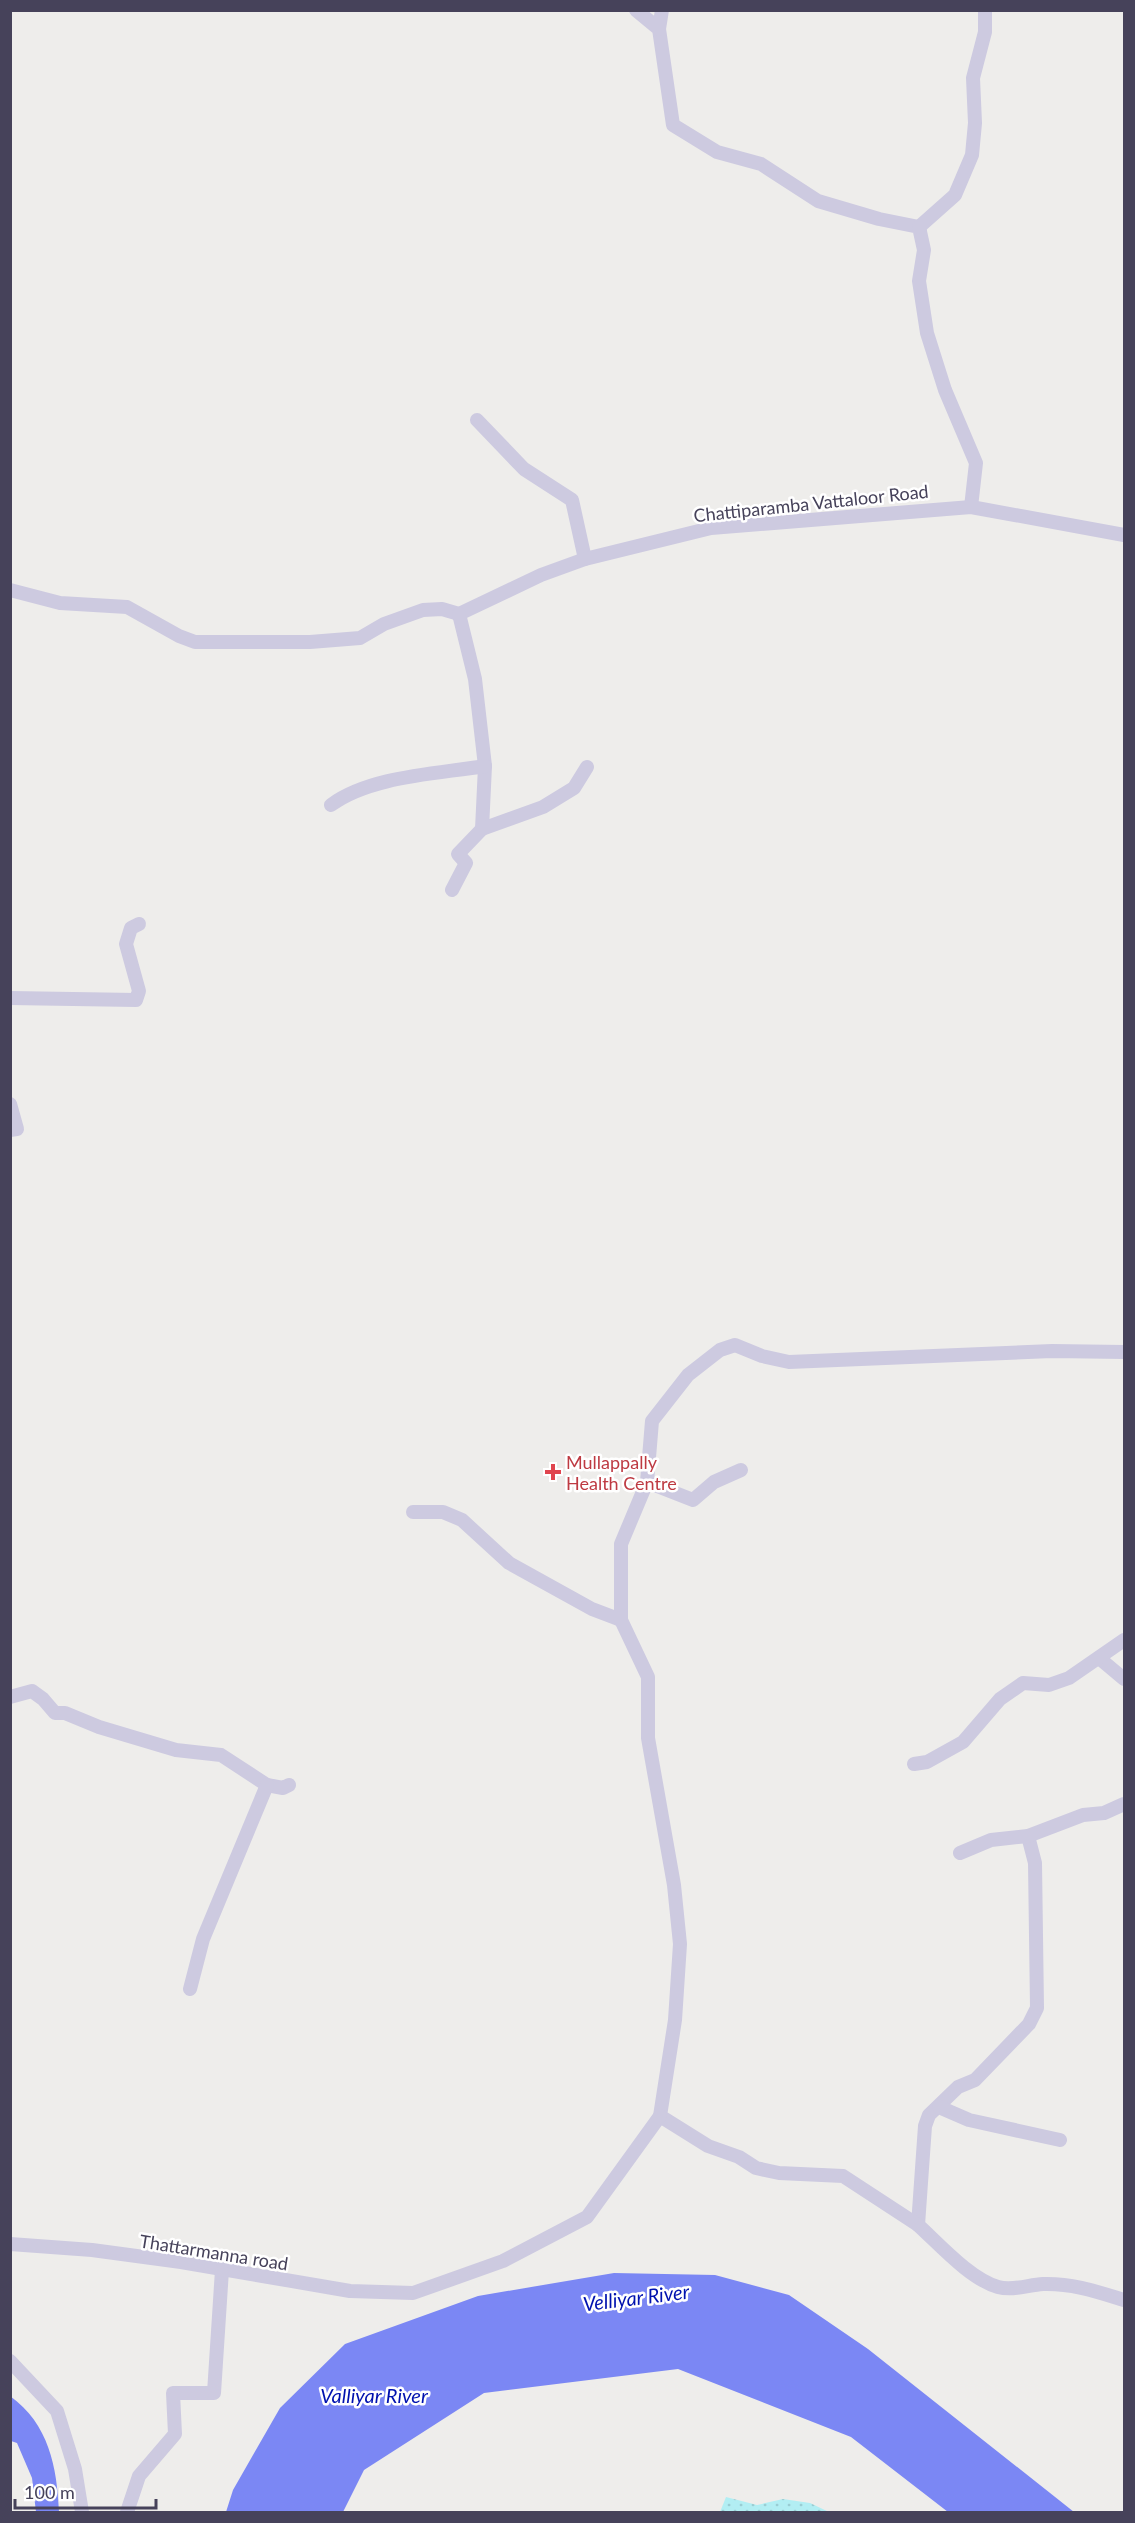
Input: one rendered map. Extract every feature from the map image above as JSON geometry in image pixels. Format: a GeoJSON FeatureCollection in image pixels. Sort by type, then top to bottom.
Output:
{"type":"FeatureCollection","features":[{"type":"Feature","properties":{"kind":"street"},"geometry":{"type":"LineString","coordinates":[[636,10],[659,29]]}},
{"type":"Feature","properties":{"kind":"street"},"geometry":{"type":"LineString","coordinates":[[662,10],[659,29],[673,125],[717,152],[761,164],[818,201],[879,219],[919,227]]}},
{"type":"Feature","properties":{"kind":"street"},"geometry":{"type":"LineString","coordinates":[[919,227],[955,195],[972,155],[975,123],[973,78],[985,32],[985,10]]}},
{"type":"Feature","properties":{"kind":"street"},"geometry":{"type":"LineString","coordinates":[[919,227],[924,250],[919,281],[927,333],[945,390],[976,463],[971,507]]}},
{"type":"Feature","properties":{"kind":"street"},"geometry":{"type":"LineString","coordinates":[[477,420],[524,469],[572,500],[585,559]]}},
{"type":"Feature","properties":{"kind":"street","name":"Chattiparamba Vattaloor Road"},"geometry":{"type":"LineString","coordinates":[[459,614],[541,575],[585,559],[711,528],[971,507],[1125,535]]}},
{"type":"Feature","properties":{"kind":"street"},"geometry":{"type":"LineString","coordinates":[[10,590],[60,603],[127,607],[179,636],[195,642],[310,642],[360,638],[394,620],[423,610],[442,609],[459,614],[475,679],[485,766],[483,829]]}},
{"type":"Feature","properties":{"kind":"street"},"geometry":{"type":"LineString","coordinates":[[331,805],[344,795],[368,786],[485,766]]}},
{"type":"Feature","properties":{"kind":"street"},"geometry":{"type":"LineString","coordinates":[[452,890],[466,863],[458,854],[483,829],[543,807],[574,788],[587,767]]}},
{"type":"Feature","properties":{"kind":"street"},"geometry":{"type":"LineString","coordinates":[[10,998],[136,1000],[139,991],[126,944],[131,928],[139,924]]}},
{"type":"Feature","properties":{"kind":"street"},"geometry":{"type":"LineString","coordinates":[[10,1104],[17,1130],[10,1130]]}},
{"type":"Feature","properties":{"kind":"street"},"geometry":{"type":"LineString","coordinates":[[1125,1352],[1041,1351],[789,1362],[762,1356],[735,1345],[720,1350],[688,1375],[652,1421],[647,1482],[621,1544],[621,1620],[648,1677],[648,1738],[674,1885],[680,1944],[675,2020],[660,2116],[708,2146],[739,2157],[756,2168],[800,2175],[843,2176],[918,2225],[976,2276],[997,2287],[1011,2289],[1061,2285],[1086,2288],[1125,2300]]}},
{"type":"Feature","properties":{"kind":"street"},"geometry":{"type":"LineString","coordinates":[[647,1482],[693,1500],[714,1482],[741,1470]]}},
{"type":"Feature","properties":{"kind":"street"},"geometry":{"type":"LineString","coordinates":[[414,1512],[443,1512],[462,1520],[508,1563],[592,1609],[621,1620]]}},
{"type":"Feature","properties":{"kind":"street"},"geometry":{"type":"LineString","coordinates":[[914,1764],[927,1762],[963,1742],[1000,1699],[1023,1683],[1049,1685],[1069,1678],[1125,1640]]}},
{"type":"Feature","properties":{"kind":"street"},"geometry":{"type":"LineString","coordinates":[[1099,1658],[1125,1679]]}},
{"type":"Feature","properties":{"kind":"street"},"geometry":{"type":"LineString","coordinates":[[10,1697],[32,1691],[43,1699],[55,1713],[66,1713],[99,1727],[176,1750],[221,1755],[267,1785],[283,1788],[289,1785]]}},
{"type":"Feature","properties":{"kind":"street"},"geometry":{"type":"LineString","coordinates":[[190,1989],[203,1939],[267,1785]]}},
{"type":"Feature","properties":{"kind":"street"},"geometry":{"type":"LineString","coordinates":[[960,1853],[991,1840],[1028,1836],[1083,1815],[1104,1813],[1125,1804]]}},
{"type":"Feature","properties":{"kind":"street"},"geometry":{"type":"LineString","coordinates":[[918,2225],[924,2126],[930,2115],[958,2087],[975,2080],[1029,2024],[1037,2008],[1035,1863],[1028,1836]]}},
{"type":"Feature","properties":{"kind":"street"},"geometry":{"type":"LineString","coordinates":[[939,2108],[969,2121],[1060,2140]]}},
{"type":"Feature","properties":{"kind":"street","name":"Thattarmanna road"},"geometry":{"type":"LineString","coordinates":[[10,2244],[92,2250],[350,2290],[413,2293],[503,2261],[587,2217],[660,2116]]}},
{"type":"Feature","properties":{"kind":"street"},"geometry":{"type":"LineString","coordinates":[[126,2512],[139,2476],[175,2434],[173,2393],[214,2393],[222,2270]]}},
{"type":"Feature","properties":{"kind":"street"},"geometry":{"type":"LineString","coordinates":[[10,2361],[57,2411],[75,2469],[82,2512]]}},
{"type":"Feature","properties":{"kind":"shaded area"},"geometry":{"type":"Polygon","coordinates":[[[726,2497],[757,2505],[783,2499],[810,2503],[829,2512],[720,2512],[726,2497]]]}},
{"type":"Feature","properties":{"kind":"water","name":"Valliyar River"},"geometry":{"type":"Polygon","coordinates":[[[614,2273],[715,2275],[789,2295],[868,2349],[1074,2512],[948,2512],[851,2437],[678,2369],[484,2393],[364,2470],[343,2512],[226,2512],[233,2490],[280,2408],[345,2344],[478,2296],[614,2273]]]}},
{"type":"Feature","properties":{"kind":"water"},"geometry":{"type":"Polygon","coordinates":[[[10,2396],[23,2407],[42,2433],[53,2463],[59,2512],[36,2512],[32,2478],[17,2443],[11,2441],[10,2396]]]}},
{"type":"Feature","properties":{"kind":"place","name":"Mullappally Health Centre"},"geometry":{"type":"Point","coordinates":[553,1472]}},
{"type":"Feature","properties":{"kind":"water label","name":"Velliyar River"},"geometry":{"type":"Point","coordinates":[636,2297]}}]}
